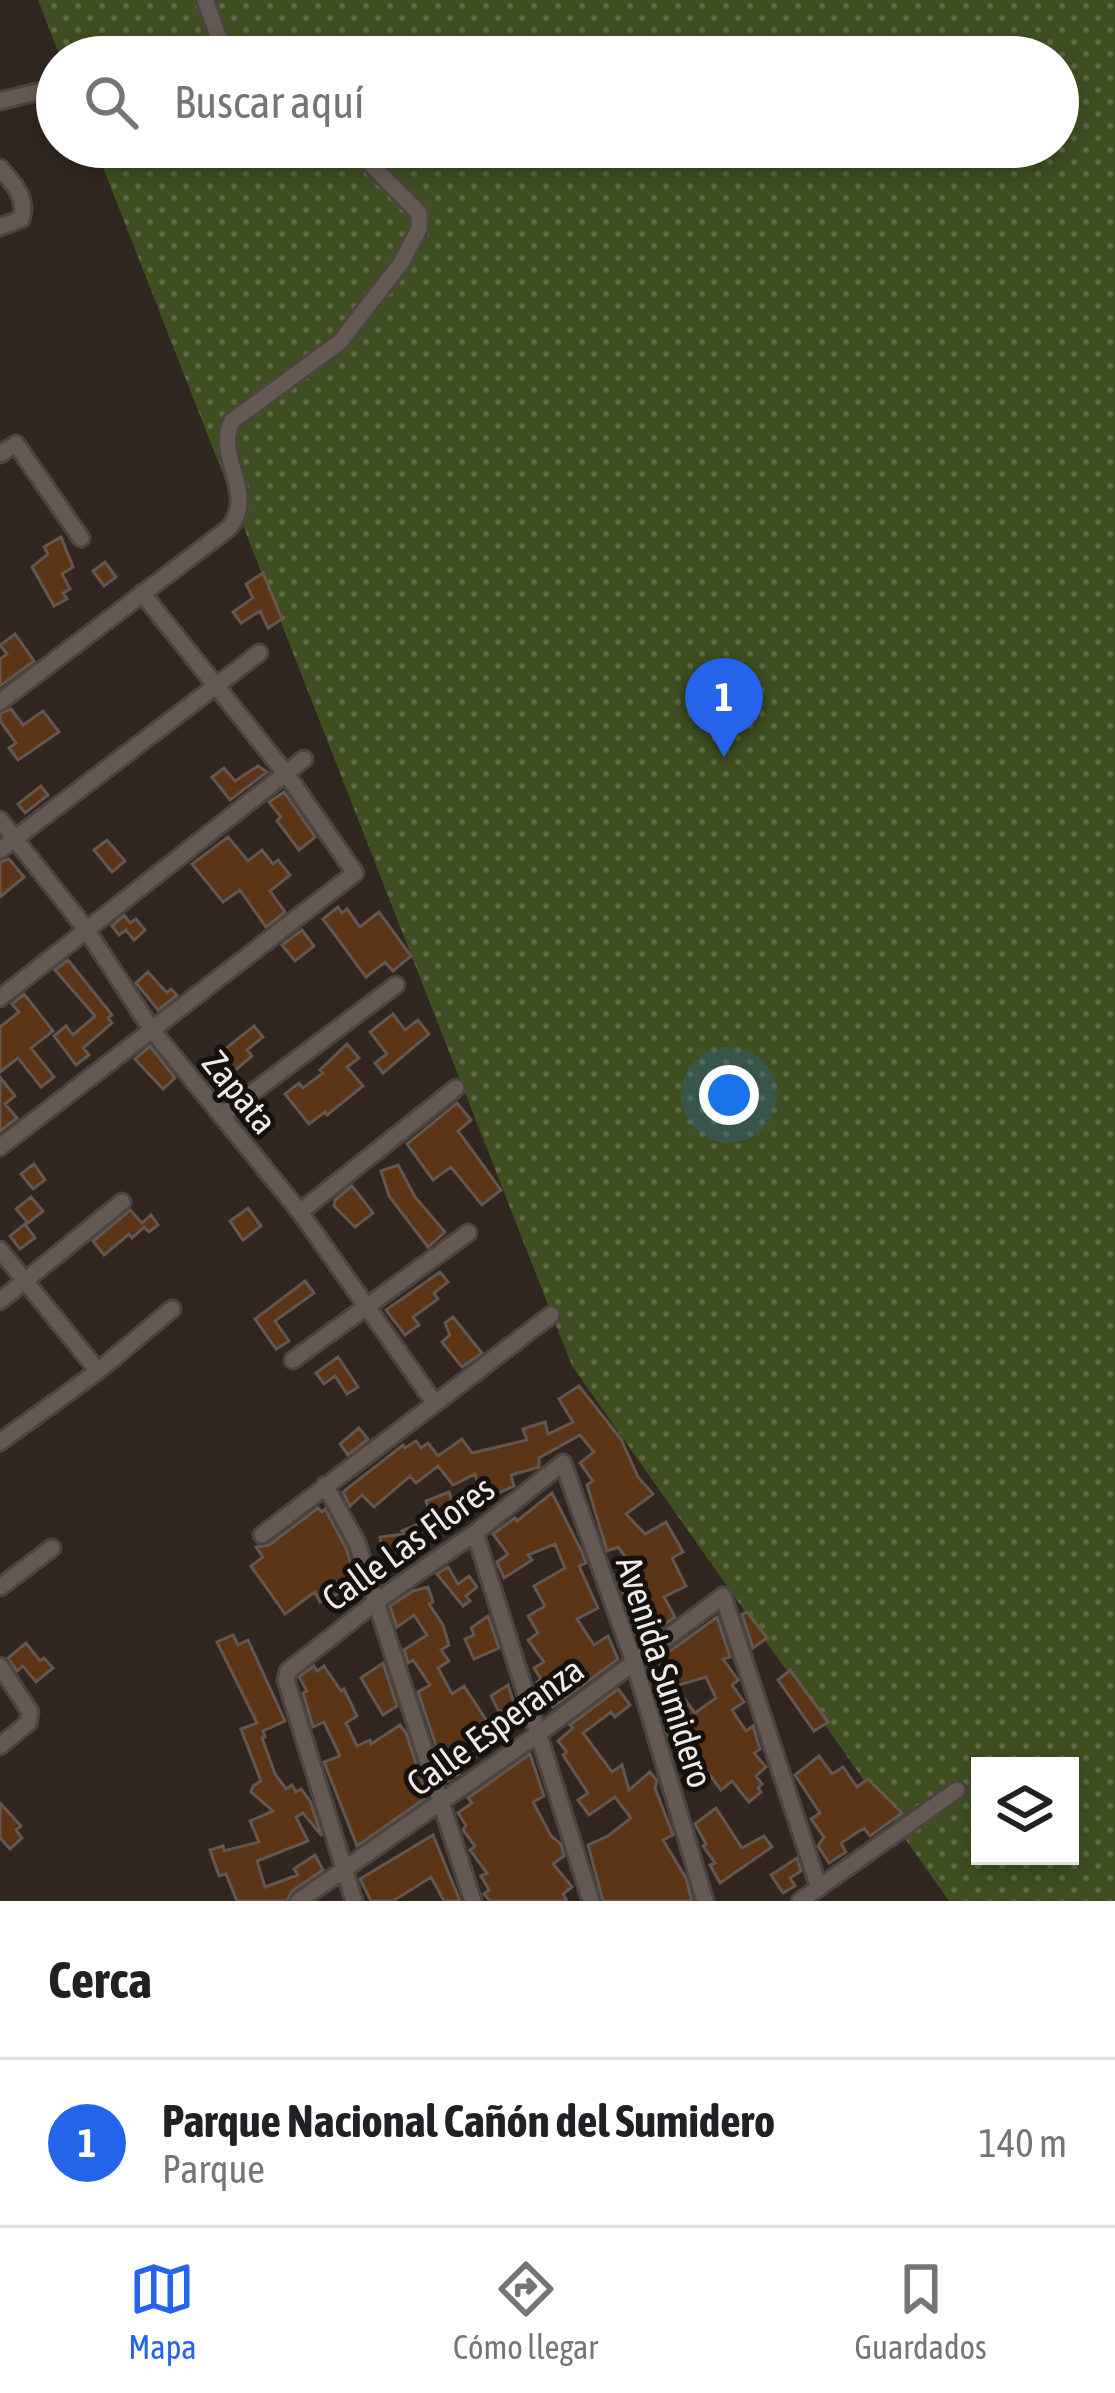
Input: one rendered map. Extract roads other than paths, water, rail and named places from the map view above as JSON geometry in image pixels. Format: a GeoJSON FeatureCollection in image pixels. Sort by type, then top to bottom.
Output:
{"type":"FeatureCollection","features":[{"type":"Feature","properties":{"kind":"street"},"geometry":{"type":"LineString","coordinates":[[205,0],[218,36]]}},
{"type":"Feature","properties":{"kind":"street"},"geometry":{"type":"LineString","coordinates":[[0,101],[36,92]]}},
{"type":"Feature","properties":{"kind":"street"},"geometry":{"type":"LineString","coordinates":[[0,168],[17,188],[24,210],[22,219],[0,227]]}},
{"type":"Feature","properties":{"kind":"street"},"geometry":{"type":"LineString","coordinates":[[0,702],[236,520],[240,495],[226,436],[232,421],[340,341],[401,263],[419,229],[416,210],[375,168]]}},
{"type":"Feature","properties":{"kind":"street"},"geometry":{"type":"LineString","coordinates":[[0,454],[16,444],[81,538]]}},
{"type":"Feature","properties":{"kind":"street"},"geometry":{"type":"LineString","coordinates":[[0,1147],[355,873],[287,775],[142,593]]}},
{"type":"Feature","properties":{"kind":"street"},"geometry":{"type":"LineString","coordinates":[[0,850],[259,652]]}},
{"type":"Feature","properties":{"kind":"street"},"geometry":{"type":"LineString","coordinates":[[0,998],[304,759]]}},
{"type":"Feature","properties":{"kind":"street","name":"Zapata"},"geometry":{"type":"LineString","coordinates":[[0,820],[86,929],[152,1030],[300,1212],[434,1402]]}},
{"type":"Feature","properties":{"kind":"street"},"geometry":{"type":"LineString","coordinates":[[220,1116],[396,985]]}},
{"type":"Feature","properties":{"kind":"street"},"geometry":{"type":"LineString","coordinates":[[300,1212],[456,1088]]}},
{"type":"Feature","properties":{"kind":"street"},"geometry":{"type":"LineString","coordinates":[[0,1300],[122,1202]]}},
{"type":"Feature","properties":{"kind":"street"},"geometry":{"type":"LineString","coordinates":[[293,1360],[468,1233]]}},
{"type":"Feature","properties":{"kind":"street"},"geometry":{"type":"LineString","coordinates":[[0,1250],[98,1371]]}},
{"type":"Feature","properties":{"kind":"street"},"geometry":{"type":"LineString","coordinates":[[0,1442],[98,1371],[172,1309]]}},
{"type":"Feature","properties":{"kind":"street"},"geometry":{"type":"LineString","coordinates":[[262,1535],[551,1315]]}},
{"type":"Feature","properties":{"kind":"street","name":"Calle Las Flores"},"geometry":{"type":"LineString","coordinates":[[344,1873],[286,1680],[288,1671],[563,1463]]}},
{"type":"Feature","properties":{"kind":"street","name":"Avenida Sumidero"},"geometry":{"type":"LineString","coordinates":[[563,1463],[634,1662],[705,1901]]}},
{"type":"Feature","properties":{"kind":"street"},"geometry":{"type":"LineString","coordinates":[[326,1485],[358,1543],[473,1901]]}},
{"type":"Feature","properties":{"kind":"street"},"geometry":{"type":"LineString","coordinates":[[475,1533],[590,1901]]}},
{"type":"Feature","properties":{"kind":"street"},"geometry":{"type":"LineString","coordinates":[[0,1587],[52,1548]]}},
{"type":"Feature","properties":{"kind":"street","name":"Calle Esperanza"},"geometry":{"type":"LineString","coordinates":[[299,1901],[538,1734],[723,1596],[819,1888]]}},
{"type":"Feature","properties":{"kind":"street"},"geometry":{"type":"LineString","coordinates":[[0,1666],[30,1712],[28,1723],[0,1747]]}},
{"type":"Feature","properties":{"kind":"street"},"geometry":{"type":"LineString","coordinates":[[800,1901],[957,1790]]}},
{"type":"Feature","properties":{"kind":"street"},"geometry":{"type":"LineString","coordinates":[[344,1873],[354,1901]]}},
{"type":"Feature","properties":{"kind":"place","name":"Parque Nacional Cañón del Sumidero"},"geometry":{"type":"Point","coordinates":[724,757]}}]}
